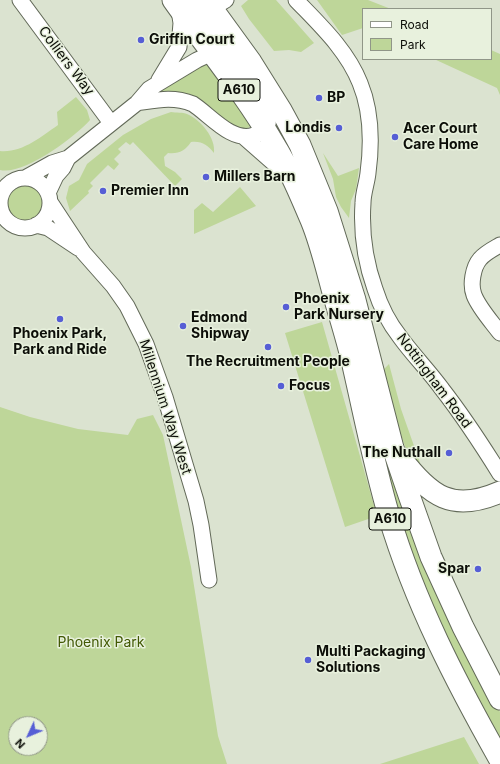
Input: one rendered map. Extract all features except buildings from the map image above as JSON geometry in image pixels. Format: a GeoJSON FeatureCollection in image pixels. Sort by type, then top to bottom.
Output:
{"type":"FeatureCollection","features":[{"type":"Feature","properties":{"kind":"highway","name":"A610"},"geometry":{"type":"LineString","coordinates":[[197,6],[226,48],[281,110],[300,145],[327,211],[355,300],[393,448],[419,523],[432,557],[463,627],[500,699]]}},
{"type":"Feature","properties":{"kind":"highway","name":"A610"},"geometry":{"type":"LineString","coordinates":[[197,6],[226,48],[265,129],[293,179],[312,223],[351,358],[375,464],[389,516],[406,566],[425,614],[447,662],[500,760]]}},
{"type":"Feature","properties":{"kind":"highway"},"geometry":{"type":"LineString","coordinates":[[393,448],[421,483],[444,498],[470,502],[486,498],[500,492]]}},
{"type":"Feature","properties":{"kind":"highway"},"geometry":{"type":"LineString","coordinates":[[419,523],[430,505],[444,498]]}},
{"type":"Feature","properties":{"kind":"street","name":"Colliers Way"},"geometry":{"type":"LineString","coordinates":[[20,0],[111,123]]}},
{"type":"Feature","properties":{"kind":"street","name":"Nottingham Road"},"geometry":{"type":"LineString","coordinates":[[296,0],[333,38],[361,83],[371,129],[370,151],[363,202],[363,238],[366,260],[375,290],[385,313],[399,337],[444,391],[484,447],[500,474]]}},
{"type":"Feature","properties":{"kind":"street"},"geometry":{"type":"LineString","coordinates":[[158,82],[179,48],[181,23],[197,6]]}},
{"type":"Feature","properties":{"kind":"street"},"geometry":{"type":"LineString","coordinates":[[68,158],[63,168],[56,176],[49,198],[46,216],[36,225],[22,228],[14,225],[3,215],[0,201],[3,192],[8,185],[16,180],[25,178],[52,163],[68,158],[136,103],[149,88],[226,48]]}},
{"type":"Feature","properties":{"kind":"street"},"geometry":{"type":"LineString","coordinates":[[136,103],[173,98],[193,104],[230,132],[244,137],[293,179]]}},
{"type":"Feature","properties":{"kind":"street"},"geometry":{"type":"LineString","coordinates":[[244,137],[256,134],[265,129]]}},
{"type":"Feature","properties":{"kind":"street"},"geometry":{"type":"LineString","coordinates":[[25,178],[39,182],[44,187],[49,198]]}},
{"type":"Feature","properties":{"kind":"street","name":"Millennium Way West"},"geometry":{"type":"LineString","coordinates":[[49,198],[83,252],[127,306],[146,344],[165,397],[196,501],[209,580]]}},
{"type":"Feature","properties":{"kind":"street","name":"Millennium Way West"},"geometry":{"type":"LineString","coordinates":[[36,225],[48,228],[83,252]]}},
{"type":"Feature","properties":{"kind":"street"},"geometry":{"type":"LineString","coordinates":[[500,246],[479,260],[474,272],[472,285],[473,294],[500,333]]}},
{"type":"Feature","properties":{"kind":"green space"},"geometry":{"type":"Polygon","coordinates":[[[248,0],[276,0],[314,43],[301,52],[289,50],[274,51],[249,19],[241,6],[248,0]]]}},
{"type":"Feature","properties":{"kind":"green space"},"geometry":{"type":"Polygon","coordinates":[[[317,0],[368,0],[388,8],[362,8],[362,28],[342,35],[317,0]]]}},
{"type":"Feature","properties":{"kind":"green space"},"geometry":{"type":"Polygon","coordinates":[[[492,50],[500,54],[500,95],[497,88],[436,60],[492,60],[492,50]]]}},
{"type":"Feature","properties":{"kind":"green space"},"geometry":{"type":"Polygon","coordinates":[[[210,62],[254,124],[246,128],[238,128],[230,125],[199,99],[191,95],[178,92],[154,92],[210,62]]]}},
{"type":"Feature","properties":{"kind":"green space"},"geometry":{"type":"Polygon","coordinates":[[[76,97],[87,110],[90,120],[83,127],[61,145],[35,161],[22,167],[10,170],[0,170],[0,151],[8,151],[24,147],[58,125],[57,112],[76,97]]]}},
{"type":"Feature","properties":{"kind":"green space"},"geometry":{"type":"Polygon","coordinates":[[[171,112],[187,114],[202,125],[213,141],[214,153],[204,144],[199,142],[191,142],[181,151],[168,153],[164,157],[165,166],[175,172],[182,179],[175,186],[133,142],[130,145],[126,142],[118,149],[121,152],[114,159],[119,164],[114,170],[108,165],[90,183],[93,186],[88,191],[89,193],[70,211],[66,198],[69,186],[79,180],[87,164],[123,135],[151,119],[171,112]]]}},
{"type":"Feature","properties":{"kind":"green space"},"geometry":{"type":"Polygon","coordinates":[[[277,121],[297,156],[450,614],[500,712],[500,748],[421,594],[287,145],[276,128],[277,121]]]}},
{"type":"Feature","properties":{"kind":"green space"},"geometry":{"type":"Polygon","coordinates":[[[323,153],[338,176],[359,168],[356,189],[351,201],[349,218],[336,197],[333,179],[323,153]]]}},
{"type":"Feature","properties":{"kind":"green space"},"geometry":{"type":"Polygon","coordinates":[[[29,185],[38,190],[42,196],[42,210],[38,216],[29,221],[21,221],[12,216],[8,210],[7,199],[12,190],[18,186],[29,185]]]}},
{"type":"Feature","properties":{"kind":"green space"},"geometry":{"type":"Polygon","coordinates":[[[240,187],[256,206],[194,234],[194,210],[202,203],[213,212],[240,187]]]}},
{"type":"Feature","properties":{"kind":"green space"},"geometry":{"type":"Polygon","coordinates":[[[322,322],[377,516],[345,527],[285,333],[322,322]]]}},
{"type":"Feature","properties":{"kind":"green space"},"geometry":{"type":"Polygon","coordinates":[[[389,364],[401,409],[425,477],[410,461],[401,435],[383,370],[389,364]]]}},
{"type":"Feature","properties":{"kind":"green space","name":"Phoenix Park"},"geometry":{"type":"Polygon","coordinates":[[[0,407],[30,417],[78,429],[128,435],[137,419],[153,415],[163,435],[191,567],[218,736],[227,764],[0,764],[0,407]]]}},
{"type":"Feature","properties":{"kind":"green space"},"geometry":{"type":"Polygon","coordinates":[[[464,737],[479,764],[380,764],[464,737]]]}},
{"type":"Feature","properties":{"kind":"place","name":"Griffin Court"},"geometry":{"type":"Point","coordinates":[141,40]}},
{"type":"Feature","properties":{"kind":"place","name":"BP"},"geometry":{"type":"Point","coordinates":[319,98]}},
{"type":"Feature","properties":{"kind":"place","name":"Londis"},"geometry":{"type":"Point","coordinates":[339,128]}},
{"type":"Feature","properties":{"kind":"place","name":"Acer Court Care Home"},"geometry":{"type":"Point","coordinates":[395,137]}},
{"type":"Feature","properties":{"kind":"place","name":"Millers Barn"},"geometry":{"type":"Point","coordinates":[206,177]}},
{"type":"Feature","properties":{"kind":"place","name":"Premier Inn"},"geometry":{"type":"Point","coordinates":[103,191]}},
{"type":"Feature","properties":{"kind":"place","name":"Phoenix Park Nursery"},"geometry":{"type":"Point","coordinates":[286,307]}},
{"type":"Feature","properties":{"kind":"place","name":"Phoenix Park, Park and Ride"},"geometry":{"type":"Point","coordinates":[60,319]}},
{"type":"Feature","properties":{"kind":"place","name":"Edmond Shipway"},"geometry":{"type":"Point","coordinates":[183,326]}},
{"type":"Feature","properties":{"kind":"place","name":"The Recruitment People"},"geometry":{"type":"Point","coordinates":[268,347]}},
{"type":"Feature","properties":{"kind":"place","name":"Focus"},"geometry":{"type":"Point","coordinates":[281,386]}},
{"type":"Feature","properties":{"kind":"place","name":"The Nuthall"},"geometry":{"type":"Point","coordinates":[449,453]}},
{"type":"Feature","properties":{"kind":"place","name":"Spar"},"geometry":{"type":"Point","coordinates":[478,569]}},
{"type":"Feature","properties":{"kind":"place","name":"Multi Packaging Solutions"},"geometry":{"type":"Point","coordinates":[308,660]}}]}
